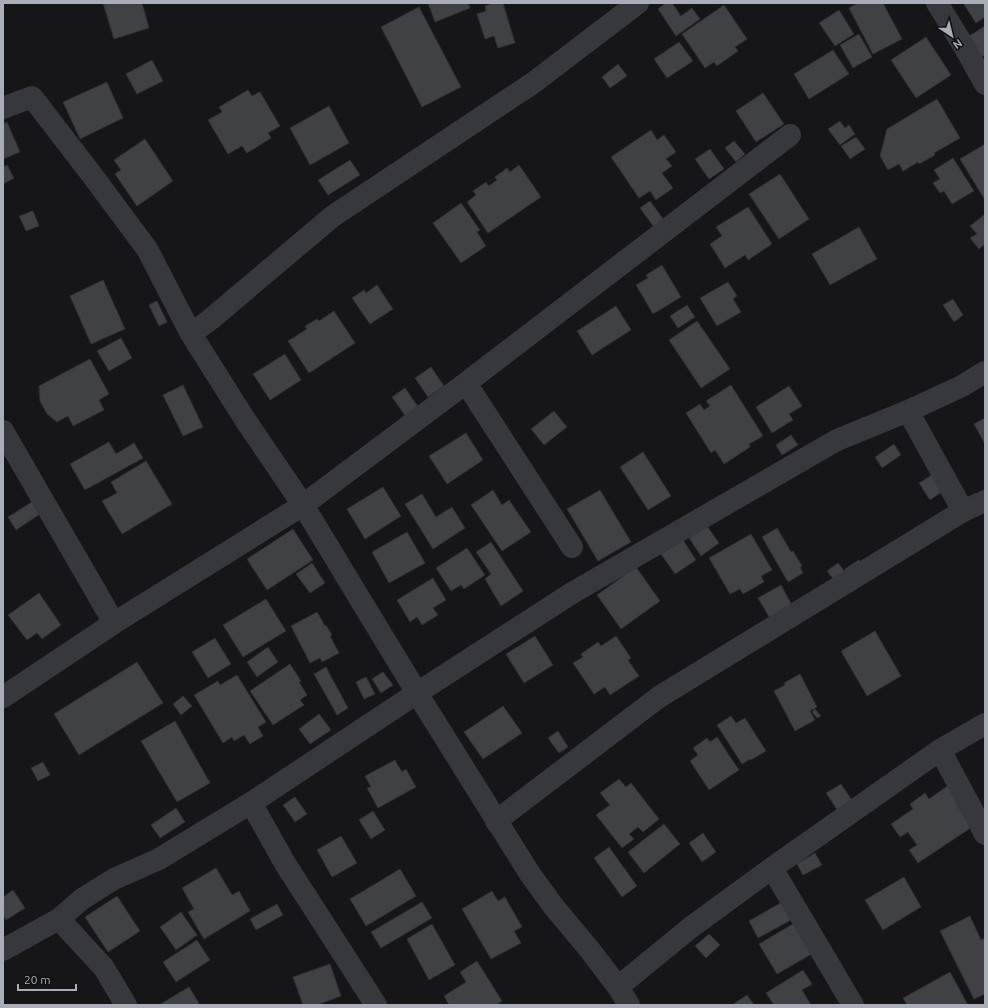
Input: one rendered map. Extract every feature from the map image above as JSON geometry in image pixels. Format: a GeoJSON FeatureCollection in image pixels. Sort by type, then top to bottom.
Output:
{"type":"FeatureCollection","features":[{"type":"Feature","properties":{"kind":"street"},"geometry":{"type":"LineString","coordinates":[[191,334],[211,319],[333,216],[533,83],[638,3]]}},
{"type":"Feature","properties":{"kind":"street"},"geometry":{"type":"LineString","coordinates":[[937,3],[985,84]]}},
{"type":"Feature","properties":{"kind":"street"},"geometry":{"type":"LineString","coordinates":[[3,108],[32,97],[147,249],[191,334],[244,418],[303,505],[416,693],[496,821],[534,880],[624,996],[690,928],[772,868],[940,750],[985,724]]}},
{"type":"Feature","properties":{"kind":"street"},"geometry":{"type":"LineString","coordinates":[[3,697],[114,623],[303,505],[466,383],[790,135]]}},
{"type":"Feature","properties":{"kind":"street"},"geometry":{"type":"LineString","coordinates":[[3,950],[59,919],[82,899],[114,879],[159,859],[251,803],[416,693],[572,593],[836,440],[908,411],[962,386],[985,372]]}},
{"type":"Feature","properties":{"kind":"street"},"geometry":{"type":"LineString","coordinates":[[466,383],[572,546]]}},
{"type":"Feature","properties":{"kind":"street"},"geometry":{"type":"LineString","coordinates":[[908,411],[963,511]]}},
{"type":"Feature","properties":{"kind":"street"},"geometry":{"type":"LineString","coordinates":[[3,431],[114,623]]}},
{"type":"Feature","properties":{"kind":"street"},"geometry":{"type":"LineString","coordinates":[[496,821],[659,697],[963,511],[985,501]]}},
{"type":"Feature","properties":{"kind":"street"},"geometry":{"type":"LineString","coordinates":[[940,750],[985,834]]}},
{"type":"Feature","properties":{"kind":"street"},"geometry":{"type":"LineString","coordinates":[[251,803],[286,865],[376,1005]]}},
{"type":"Feature","properties":{"kind":"street"},"geometry":{"type":"LineString","coordinates":[[772,868],[853,1005]]}},
{"type":"Feature","properties":{"kind":"street"},"geometry":{"type":"LineString","coordinates":[[59,919],[104,968],[126,1005]]}},
{"type":"Feature","properties":{"kind":"building"},"geometry":{"type":"Polygon","coordinates":[[[103,3],[142,3],[149,28],[114,39],[103,3]]]}},
{"type":"Feature","properties":{"kind":"building"},"geometry":{"type":"Polygon","coordinates":[[[428,3],[468,3],[470,8],[435,22],[428,3]]]}},
{"type":"Feature","properties":{"kind":"building"},"geometry":{"type":"Polygon","coordinates":[[[494,3],[503,3],[515,43],[498,48],[494,36],[485,39],[477,14],[486,11],[485,6],[494,3]]]}},
{"type":"Feature","properties":{"kind":"building"},"geometry":{"type":"Polygon","coordinates":[[[666,3],[672,3],[681,16],[692,8],[700,19],[676,36],[658,9],[666,3]]]}},
{"type":"Feature","properties":{"kind":"building"},"geometry":{"type":"Polygon","coordinates":[[[858,3],[883,3],[902,39],[873,54],[849,8],[858,3]]]}},
{"type":"Feature","properties":{"kind":"building"},"geometry":{"type":"Polygon","coordinates":[[[963,3],[985,3],[985,17],[976,23],[963,3]]]}},
{"type":"Feature","properties":{"kind":"building"},"geometry":{"type":"Polygon","coordinates":[[[724,5],[747,39],[735,47],[738,51],[717,66],[714,62],[705,68],[682,34],[724,5]]]}},
{"type":"Feature","properties":{"kind":"building"},"geometry":{"type":"Polygon","coordinates":[[[419,7],[461,87],[422,107],[381,27],[419,7]]]}},
{"type":"Feature","properties":{"kind":"building"},"geometry":{"type":"Polygon","coordinates":[[[839,10],[854,34],[835,46],[819,23],[839,10]]]}},
{"type":"Feature","properties":{"kind":"building"},"geometry":{"type":"Polygon","coordinates":[[[985,26],[985,55],[981,57],[968,37],[985,26]]]}},
{"type":"Feature","properties":{"kind":"building"},"geometry":{"type":"Polygon","coordinates":[[[859,34],[872,57],[853,68],[840,45],[859,34]]]}},
{"type":"Feature","properties":{"kind":"building"},"geometry":{"type":"Polygon","coordinates":[[[926,37],[951,75],[916,98],[891,60],[926,37]]]}},
{"type":"Feature","properties":{"kind":"building"},"geometry":{"type":"Polygon","coordinates":[[[679,42],[693,61],[667,78],[654,59],[679,42]]]}},
{"type":"Feature","properties":{"kind":"building"},"geometry":{"type":"Polygon","coordinates":[[[833,50],[849,74],[809,99],[794,74],[833,50]]]}},
{"type":"Feature","properties":{"kind":"building"},"geometry":{"type":"Polygon","coordinates":[[[152,60],[163,81],[137,94],[126,74],[152,60]]]}},
{"type":"Feature","properties":{"kind":"building"},"geometry":{"type":"Polygon","coordinates":[[[618,64],[627,76],[610,88],[602,77],[618,64]]]}},
{"type":"Feature","properties":{"kind":"building"},"geometry":{"type":"Polygon","coordinates":[[[107,82],[123,118],[80,139],[63,102],[107,82]]]}},
{"type":"Feature","properties":{"kind":"building"},"geometry":{"type":"Polygon","coordinates":[[[248,90],[252,96],[260,92],[280,126],[268,133],[271,138],[247,153],[242,146],[228,154],[208,120],[222,112],[219,107],[248,90]]]}},
{"type":"Feature","properties":{"kind":"building"},"geometry":{"type":"Polygon","coordinates":[[[763,93],[784,124],[756,142],[736,111],[763,93]]]}},
{"type":"Feature","properties":{"kind":"building"},"geometry":{"type":"Polygon","coordinates":[[[937,99],[960,138],[934,153],[935,155],[919,164],[918,162],[903,171],[899,164],[888,170],[880,156],[887,129],[937,99]]]}},
{"type":"Feature","properties":{"kind":"building"},"geometry":{"type":"Polygon","coordinates":[[[329,106],[349,143],[310,165],[290,128],[329,106]]]}},
{"type":"Feature","properties":{"kind":"building"},"geometry":{"type":"Polygon","coordinates":[[[840,121],[845,128],[849,125],[855,134],[840,145],[828,129],[840,121]]]}},
{"type":"Feature","properties":{"kind":"building"},"geometry":{"type":"Polygon","coordinates":[[[7,122],[20,152],[3,159],[3,124],[7,122]]]}},
{"type":"Feature","properties":{"kind":"building"},"geometry":{"type":"Polygon","coordinates":[[[651,130],[657,140],[664,135],[676,152],[666,159],[672,166],[662,173],[673,188],[656,200],[650,191],[639,198],[611,157],[651,130]]]}},
{"type":"Feature","properties":{"kind":"building"},"geometry":{"type":"Polygon","coordinates":[[[856,137],[865,149],[850,159],[841,146],[856,137]]]}},
{"type":"Feature","properties":{"kind":"building"},"geometry":{"type":"Polygon","coordinates":[[[145,139],[173,181],[137,206],[115,174],[121,170],[114,160],[145,139]]]}},
{"type":"Feature","properties":{"kind":"building"},"geometry":{"type":"Polygon","coordinates":[[[734,141],[745,154],[736,162],[725,148],[734,141]]]}},
{"type":"Feature","properties":{"kind":"building"},"geometry":{"type":"Polygon","coordinates":[[[985,144],[985,200],[960,159],[985,144]]]}},
{"type":"Feature","properties":{"kind":"building"},"geometry":{"type":"Polygon","coordinates":[[[710,149],[724,169],[709,179],[695,159],[710,149]]]}},
{"type":"Feature","properties":{"kind":"building"},"geometry":{"type":"Polygon","coordinates":[[[953,158],[974,191],[952,204],[944,191],[940,193],[933,183],[940,179],[934,170],[953,158]]]}},
{"type":"Feature","properties":{"kind":"building"},"geometry":{"type":"Polygon","coordinates":[[[350,160],[360,175],[328,195],[318,180],[350,160]]]}},
{"type":"Feature","properties":{"kind":"building"},"geometry":{"type":"Polygon","coordinates":[[[7,165],[14,178],[3,184],[3,167],[7,165]]]}},
{"type":"Feature","properties":{"kind":"building"},"geometry":{"type":"Polygon","coordinates":[[[519,165],[541,197],[488,233],[467,202],[476,195],[473,191],[486,182],[489,186],[497,180],[495,177],[507,168],[510,172],[519,165]]]}},
{"type":"Feature","properties":{"kind":"building"},"geometry":{"type":"Polygon","coordinates":[[[780,174],[809,219],[779,239],[749,194],[780,174]]]}},
{"type":"Feature","properties":{"kind":"building"},"geometry":{"type":"Polygon","coordinates":[[[650,201],[664,220],[654,227],[640,208],[650,201]]]}},
{"type":"Feature","properties":{"kind":"building"},"geometry":{"type":"Polygon","coordinates":[[[461,203],[480,230],[477,232],[486,246],[461,263],[433,223],[461,203]]]}},
{"type":"Feature","properties":{"kind":"building"},"geometry":{"type":"Polygon","coordinates":[[[748,207],[772,244],[748,260],[745,255],[725,268],[710,244],[722,236],[716,227],[748,207]]]}},
{"type":"Feature","properties":{"kind":"building"},"geometry":{"type":"Polygon","coordinates":[[[33,211],[39,226],[26,231],[19,216],[33,211]]]}},
{"type":"Feature","properties":{"kind":"building"},"geometry":{"type":"Polygon","coordinates":[[[984,215],[985,244],[979,249],[970,238],[977,234],[970,226],[984,215]]]}},
{"type":"Feature","properties":{"kind":"building"},"geometry":{"type":"Polygon","coordinates":[[[859,227],[877,259],[830,285],[812,254],[859,227]]]}},
{"type":"Feature","properties":{"kind":"building"},"geometry":{"type":"Polygon","coordinates":[[[662,265],[681,297],[653,314],[636,285],[648,278],[646,275],[662,265]]]}},
{"type":"Feature","properties":{"kind":"building"},"geometry":{"type":"Polygon","coordinates":[[[103,280],[125,329],[91,344],[70,296],[103,280]]]}},
{"type":"Feature","properties":{"kind":"building"},"geometry":{"type":"Polygon","coordinates":[[[728,282],[737,296],[733,299],[741,312],[717,326],[700,298],[728,282]]]}},
{"type":"Feature","properties":{"kind":"building"},"geometry":{"type":"Polygon","coordinates":[[[377,285],[393,309],[370,324],[352,298],[364,290],[366,293],[377,285]]]}},
{"type":"Feature","properties":{"kind":"building"},"geometry":{"type":"Polygon","coordinates":[[[953,299],[963,315],[954,322],[943,305],[953,299]]]}},
{"type":"Feature","properties":{"kind":"building"},"geometry":{"type":"Polygon","coordinates":[[[157,301],[167,322],[159,326],[149,305],[157,301]]]}},
{"type":"Feature","properties":{"kind":"building"},"geometry":{"type":"Polygon","coordinates":[[[687,305],[695,317],[678,328],[670,316],[687,305]]]}},
{"type":"Feature","properties":{"kind":"building"},"geometry":{"type":"Polygon","coordinates":[[[616,306],[631,330],[592,355],[577,331],[616,306]]]}},
{"type":"Feature","properties":{"kind":"building"},"geometry":{"type":"Polygon","coordinates":[[[334,311],[355,343],[309,373],[288,341],[307,329],[305,326],[317,319],[319,321],[334,311]]]}},
{"type":"Feature","properties":{"kind":"building"},"geometry":{"type":"Polygon","coordinates":[[[697,321],[730,369],[701,388],[669,340],[697,321]]]}},
{"type":"Feature","properties":{"kind":"building"},"geometry":{"type":"Polygon","coordinates":[[[121,338],[132,358],[109,371],[97,351],[121,338]]]}},
{"type":"Feature","properties":{"kind":"building"},"geometry":{"type":"Polygon","coordinates":[[[285,354],[301,380],[270,400],[253,374],[285,354]]]}},
{"type":"Feature","properties":{"kind":"building"},"geometry":{"type":"Polygon","coordinates":[[[90,359],[109,394],[99,400],[104,410],[73,426],[68,416],[57,422],[47,414],[40,401],[39,386],[90,359]]]}},
{"type":"Feature","properties":{"kind":"building"},"geometry":{"type":"Polygon","coordinates":[[[431,367],[444,386],[428,397],[415,378],[431,367]]]}},
{"type":"Feature","properties":{"kind":"building"},"geometry":{"type":"Polygon","coordinates":[[[183,385],[203,427],[183,436],[163,395],[183,385]]]}},
{"type":"Feature","properties":{"kind":"building"},"geometry":{"type":"Polygon","coordinates":[[[731,385],[763,436],[749,444],[750,447],[724,464],[715,450],[711,453],[686,413],[700,404],[704,410],[710,406],[706,401],[731,385]]]}},
{"type":"Feature","properties":{"kind":"building"},"geometry":{"type":"Polygon","coordinates":[[[789,386],[802,406],[789,414],[793,420],[772,433],[756,407],[789,386]]]}},
{"type":"Feature","properties":{"kind":"building"},"geometry":{"type":"Polygon","coordinates":[[[405,388],[419,408],[406,417],[392,397],[405,388]]]}},
{"type":"Feature","properties":{"kind":"building"},"geometry":{"type":"Polygon","coordinates":[[[554,411],[567,427],[544,445],[531,429],[554,411]]]}},
{"type":"Feature","properties":{"kind":"building"},"geometry":{"type":"Polygon","coordinates":[[[985,418],[985,444],[974,424],[985,418]]]}},
{"type":"Feature","properties":{"kind":"building"},"geometry":{"type":"Polygon","coordinates":[[[466,433],[483,460],[447,484],[429,456],[466,433]]]}},
{"type":"Feature","properties":{"kind":"building"},"geometry":{"type":"Polygon","coordinates":[[[791,435],[798,445],[782,455],[776,445],[791,435]]]}},
{"type":"Feature","properties":{"kind":"building"},"geometry":{"type":"Polygon","coordinates":[[[109,442],[116,454],[134,443],[143,458],[85,490],[70,464],[109,442]]]}},
{"type":"Feature","properties":{"kind":"building"},"geometry":{"type":"Polygon","coordinates":[[[894,444],[901,455],[882,468],[875,457],[894,444]]]}},
{"type":"Feature","properties":{"kind":"building"},"geometry":{"type":"Polygon","coordinates":[[[643,452],[671,496],[648,510],[620,467],[643,452]]]}},
{"type":"Feature","properties":{"kind":"building"},"geometry":{"type":"Polygon","coordinates":[[[146,461],[172,504],[122,534],[102,501],[117,493],[111,482],[146,461]]]}},
{"type":"Feature","properties":{"kind":"building"},"geometry":{"type":"Polygon","coordinates":[[[932,475],[943,491],[930,500],[919,483],[932,475]]]}},
{"type":"Feature","properties":{"kind":"building"},"geometry":{"type":"Polygon","coordinates":[[[383,487],[401,516],[365,539],[347,509],[383,487]]]}},
{"type":"Feature","properties":{"kind":"building"},"geometry":{"type":"Polygon","coordinates":[[[493,490],[502,505],[509,500],[531,532],[502,551],[471,505],[493,490]]]}},
{"type":"Feature","properties":{"kind":"building"},"geometry":{"type":"Polygon","coordinates":[[[600,490],[631,542],[598,561],[567,509],[600,490]]]}},
{"type":"Feature","properties":{"kind":"building"},"geometry":{"type":"Polygon","coordinates":[[[422,494],[436,517],[452,507],[465,528],[433,549],[405,504],[422,494]]]}},
{"type":"Feature","properties":{"kind":"building"},"geometry":{"type":"Polygon","coordinates":[[[35,500],[43,512],[16,530],[8,517],[35,500]]]}},
{"type":"Feature","properties":{"kind":"building"},"geometry":{"type":"Polygon","coordinates":[[[707,526],[719,543],[701,556],[689,538],[707,526]]]}},
{"type":"Feature","properties":{"kind":"building"},"geometry":{"type":"Polygon","coordinates":[[[777,528],[791,552],[793,551],[802,566],[800,567],[803,573],[788,582],[762,537],[777,528]]]}},
{"type":"Feature","properties":{"kind":"building"},"geometry":{"type":"Polygon","coordinates":[[[293,529],[313,560],[267,590],[247,559],[293,529]]]}},
{"type":"Feature","properties":{"kind":"building"},"geometry":{"type":"Polygon","coordinates":[[[407,532],[425,563],[389,583],[372,552],[407,532]]]}},
{"type":"Feature","properties":{"kind":"building"},"geometry":{"type":"Polygon","coordinates":[[[751,534],[772,570],[761,576],[764,582],[743,594],[740,589],[730,594],[709,558],[751,534]]]}},
{"type":"Feature","properties":{"kind":"building"},"geometry":{"type":"Polygon","coordinates":[[[683,540],[696,560],[675,574],[661,554],[683,540]]]}},
{"type":"Feature","properties":{"kind":"building"},"geometry":{"type":"Polygon","coordinates":[[[491,542],[523,591],[501,606],[485,579],[491,574],[476,552],[491,542]]]}},
{"type":"Feature","properties":{"kind":"building"},"geometry":{"type":"Polygon","coordinates":[[[467,548],[485,575],[464,589],[461,585],[451,591],[436,568],[467,548]]]}},
{"type":"Feature","properties":{"kind":"building"},"geometry":{"type":"Polygon","coordinates":[[[859,560],[863,566],[849,575],[845,569],[859,560]]]}},
{"type":"Feature","properties":{"kind":"building"},"geometry":{"type":"Polygon","coordinates":[[[312,563],[325,583],[310,593],[296,574],[312,563]]]}},
{"type":"Feature","properties":{"kind":"building"},"geometry":{"type":"Polygon","coordinates":[[[838,563],[845,572],[834,580],[827,571],[838,563]]]}},
{"type":"Feature","properties":{"kind":"building"},"geometry":{"type":"Polygon","coordinates":[[[636,567],[660,601],[621,629],[597,595],[636,567]]]}},
{"type":"Feature","properties":{"kind":"building"},"geometry":{"type":"Polygon","coordinates":[[[433,578],[446,600],[433,608],[438,615],[422,625],[417,617],[410,622],[397,600],[433,578]]]}},
{"type":"Feature","properties":{"kind":"building"},"geometry":{"type":"Polygon","coordinates":[[[781,585],[793,607],[771,620],[758,598],[781,585]]]}},
{"type":"Feature","properties":{"kind":"building"},"geometry":{"type":"Polygon","coordinates":[[[39,593],[61,625],[42,639],[37,633],[27,640],[8,615],[39,593]]]}},
{"type":"Feature","properties":{"kind":"building"},"geometry":{"type":"Polygon","coordinates":[[[266,599],[286,631],[243,657],[223,625],[266,599]]]}},
{"type":"Feature","properties":{"kind":"building"},"geometry":{"type":"Polygon","coordinates":[[[317,612],[332,635],[330,636],[339,653],[322,662],[320,658],[310,663],[291,626],[317,612]]]}},
{"type":"Feature","properties":{"kind":"building"},"geometry":{"type":"Polygon","coordinates":[[[875,631],[901,676],[867,696],[841,651],[875,631]]]}},
{"type":"Feature","properties":{"kind":"building"},"geometry":{"type":"Polygon","coordinates":[[[535,636],[553,665],[524,683],[506,654],[535,636]]]}},
{"type":"Feature","properties":{"kind":"building"},"geometry":{"type":"Polygon","coordinates":[[[616,636],[631,658],[628,660],[639,676],[610,695],[605,687],[594,694],[573,663],[583,657],[581,654],[598,642],[601,646],[616,636]]]}},
{"type":"Feature","properties":{"kind":"building"},"geometry":{"type":"Polygon","coordinates":[[[215,638],[231,664],[208,678],[192,652],[215,638]]]}},
{"type":"Feature","properties":{"kind":"building"},"geometry":{"type":"Polygon","coordinates":[[[268,647],[278,662],[257,677],[247,662],[268,647]]]}},
{"type":"Feature","properties":{"kind":"building"},"geometry":{"type":"Polygon","coordinates":[[[137,662],[163,703],[79,755],[54,714],[137,662]]]}},
{"type":"Feature","properties":{"kind":"building"},"geometry":{"type":"Polygon","coordinates":[[[290,664],[301,681],[299,682],[307,695],[300,700],[304,705],[273,725],[250,691],[290,664]]]}},
{"type":"Feature","properties":{"kind":"building"},"geometry":{"type":"Polygon","coordinates":[[[326,667],[348,708],[337,715],[314,674],[326,667]]]}},
{"type":"Feature","properties":{"kind":"building"},"geometry":{"type":"Polygon","coordinates":[[[383,672],[393,685],[381,693],[372,679],[383,672]]]}},
{"type":"Feature","properties":{"kind":"building"},"geometry":{"type":"Polygon","coordinates":[[[800,674],[817,707],[810,711],[815,720],[795,731],[774,691],[785,685],[784,683],[800,674]]]}},
{"type":"Feature","properties":{"kind":"building"},"geometry":{"type":"Polygon","coordinates":[[[237,675],[266,722],[258,727],[263,736],[250,744],[244,735],[234,741],[232,737],[223,743],[194,695],[218,681],[220,685],[237,675]]]}},
{"type":"Feature","properties":{"kind":"building"},"geometry":{"type":"Polygon","coordinates":[[[366,677],[375,694],[364,699],[356,682],[366,677]]]}},
{"type":"Feature","properties":{"kind":"building"},"geometry":{"type":"Polygon","coordinates":[[[183,696],[192,706],[181,715],[173,704],[183,696]]]}},
{"type":"Feature","properties":{"kind":"building"},"geometry":{"type":"Polygon","coordinates":[[[503,706],[522,733],[483,759],[464,732],[503,706]]]}},
{"type":"Feature","properties":{"kind":"building"},"geometry":{"type":"Polygon","coordinates":[[[815,709],[821,716],[817,718],[812,712],[815,709]]]}},
{"type":"Feature","properties":{"kind":"building"},"geometry":{"type":"Polygon","coordinates":[[[319,714],[331,730],[310,744],[299,729],[319,714]]]}},
{"type":"Feature","properties":{"kind":"building"},"geometry":{"type":"Polygon","coordinates":[[[731,716],[736,723],[745,718],[766,751],[742,764],[717,725],[731,716]]]}},
{"type":"Feature","properties":{"kind":"building"},"geometry":{"type":"Polygon","coordinates":[[[175,721],[210,783],[177,802],[141,741],[175,721]]]}},
{"type":"Feature","properties":{"kind":"building"},"geometry":{"type":"Polygon","coordinates":[[[558,731],[568,747],[559,753],[548,738],[558,731]]]}},
{"type":"Feature","properties":{"kind":"building"},"geometry":{"type":"Polygon","coordinates":[[[717,737],[739,770],[709,790],[690,761],[698,755],[693,748],[707,738],[710,742],[717,737]]]}},
{"type":"Feature","properties":{"kind":"building"},"geometry":{"type":"Polygon","coordinates":[[[395,760],[402,772],[406,769],[416,787],[378,808],[367,788],[371,787],[365,776],[395,760]]]}},
{"type":"Feature","properties":{"kind":"building"},"geometry":{"type":"Polygon","coordinates":[[[43,762],[50,775],[38,781],[31,768],[43,762]]]}},
{"type":"Feature","properties":{"kind":"building"},"geometry":{"type":"Polygon","coordinates":[[[619,779],[626,787],[631,783],[659,819],[643,832],[638,827],[629,834],[634,839],[622,848],[596,815],[610,805],[600,793],[619,779]]]}},
{"type":"Feature","properties":{"kind":"building"},"geometry":{"type":"Polygon","coordinates":[[[841,784],[853,802],[838,811],[826,793],[841,784]]]}},
{"type":"Feature","properties":{"kind":"building"},"geometry":{"type":"Polygon","coordinates":[[[949,785],[975,825],[918,863],[909,850],[917,845],[908,832],[900,837],[891,824],[913,809],[910,804],[925,793],[929,799],[949,785]]]}},
{"type":"Feature","properties":{"kind":"building"},"geometry":{"type":"Polygon","coordinates":[[[295,797],[307,814],[295,822],[283,805],[295,797]]]}},
{"type":"Feature","properties":{"kind":"building"},"geometry":{"type":"Polygon","coordinates":[[[176,808],[185,822],[160,838],[151,825],[176,808]]]}},
{"type":"Feature","properties":{"kind":"building"},"geometry":{"type":"Polygon","coordinates":[[[373,811],[385,830],[371,839],[359,820],[373,811]]]}},
{"type":"Feature","properties":{"kind":"building"},"geometry":{"type":"Polygon","coordinates":[[[664,824],[680,844],[644,873],[628,852],[664,824]]]}},
{"type":"Feature","properties":{"kind":"building"},"geometry":{"type":"Polygon","coordinates":[[[703,833],[716,852],[702,862],[689,843],[703,833]]]}},
{"type":"Feature","properties":{"kind":"building"},"geometry":{"type":"Polygon","coordinates":[[[341,836],[357,863],[332,877],[317,850],[341,836]]]}},
{"type":"Feature","properties":{"kind":"building"},"geometry":{"type":"Polygon","coordinates":[[[609,847],[637,886],[622,897],[594,858],[609,847]]]}},
{"type":"Feature","properties":{"kind":"building"},"geometry":{"type":"Polygon","coordinates":[[[815,853],[822,865],[803,875],[797,864],[815,853]]]}},
{"type":"Feature","properties":{"kind":"building"},"geometry":{"type":"Polygon","coordinates":[[[216,868],[232,895],[239,891],[250,911],[204,939],[188,912],[194,909],[182,888],[216,868]]]}},
{"type":"Feature","properties":{"kind":"building"},"geometry":{"type":"Polygon","coordinates":[[[400,869],[416,896],[366,926],[350,899],[400,869]]]}},
{"type":"Feature","properties":{"kind":"building"},"geometry":{"type":"Polygon","coordinates":[[[904,877],[921,907],[883,930],[865,900],[904,877]]]}},
{"type":"Feature","properties":{"kind":"building"},"geometry":{"type":"Polygon","coordinates":[[[13,890],[25,908],[6,920],[3,914],[3,897],[13,890]]]}},
{"type":"Feature","properties":{"kind":"building"},"geometry":{"type":"Polygon","coordinates":[[[492,891],[498,901],[505,897],[522,927],[514,931],[521,943],[491,959],[462,909],[492,891]]]}},
{"type":"Feature","properties":{"kind":"building"},"geometry":{"type":"Polygon","coordinates":[[[117,896],[140,931],[108,952],[85,917],[117,896]]]}},
{"type":"Feature","properties":{"kind":"building"},"geometry":{"type":"Polygon","coordinates":[[[784,901],[793,919],[758,938],[749,921],[784,901]]]}},
{"type":"Feature","properties":{"kind":"building"},"geometry":{"type":"Polygon","coordinates":[[[422,902],[432,918],[381,948],[371,932],[422,902]]]}},
{"type":"Feature","properties":{"kind":"building"},"geometry":{"type":"Polygon","coordinates":[[[277,904],[283,915],[256,930],[250,919],[277,904]]]}},
{"type":"Feature","properties":{"kind":"building"},"geometry":{"type":"Polygon","coordinates":[[[181,912],[197,935],[176,950],[160,927],[181,912]]]}},
{"type":"Feature","properties":{"kind":"building"},"geometry":{"type":"Polygon","coordinates":[[[970,916],[981,940],[985,938],[985,994],[974,999],[940,931],[970,916]]]}},
{"type":"Feature","properties":{"kind":"building"},"geometry":{"type":"Polygon","coordinates":[[[798,921],[815,952],[777,974],[759,944],[798,921]]]}},
{"type":"Feature","properties":{"kind":"building"},"geometry":{"type":"Polygon","coordinates":[[[432,924],[455,965],[429,980],[407,939],[432,924]]]}},
{"type":"Feature","properties":{"kind":"building"},"geometry":{"type":"Polygon","coordinates":[[[709,934],[720,945],[706,958],[695,946],[709,934]]]}},
{"type":"Feature","properties":{"kind":"building"},"geometry":{"type":"Polygon","coordinates":[[[197,940],[210,960],[176,982],[163,962],[197,940]]]}},
{"type":"Feature","properties":{"kind":"building"},"geometry":{"type":"Polygon","coordinates":[[[477,961],[502,1001],[496,1005],[449,1005],[444,996],[466,982],[460,972],[477,961]]]}},
{"type":"Feature","properties":{"kind":"building"},"geometry":{"type":"Polygon","coordinates":[[[330,964],[341,996],[317,1005],[303,1005],[293,977],[330,964]]]}},
{"type":"Feature","properties":{"kind":"building"},"geometry":{"type":"Polygon","coordinates":[[[803,970],[812,984],[802,990],[811,1005],[774,1005],[766,993],[803,970]]]}},
{"type":"Feature","properties":{"kind":"building"},"geometry":{"type":"Polygon","coordinates":[[[950,972],[968,1005],[907,1005],[903,998],[950,972]]]}},
{"type":"Feature","properties":{"kind":"building"},"geometry":{"type":"Polygon","coordinates":[[[189,987],[199,1003],[196,1005],[159,1005],[189,987]]]}},
{"type":"Feature","properties":{"kind":"building"},"geometry":{"type":"Polygon","coordinates":[[[747,995],[754,1005],[732,1005],[747,995]]]}}]}
